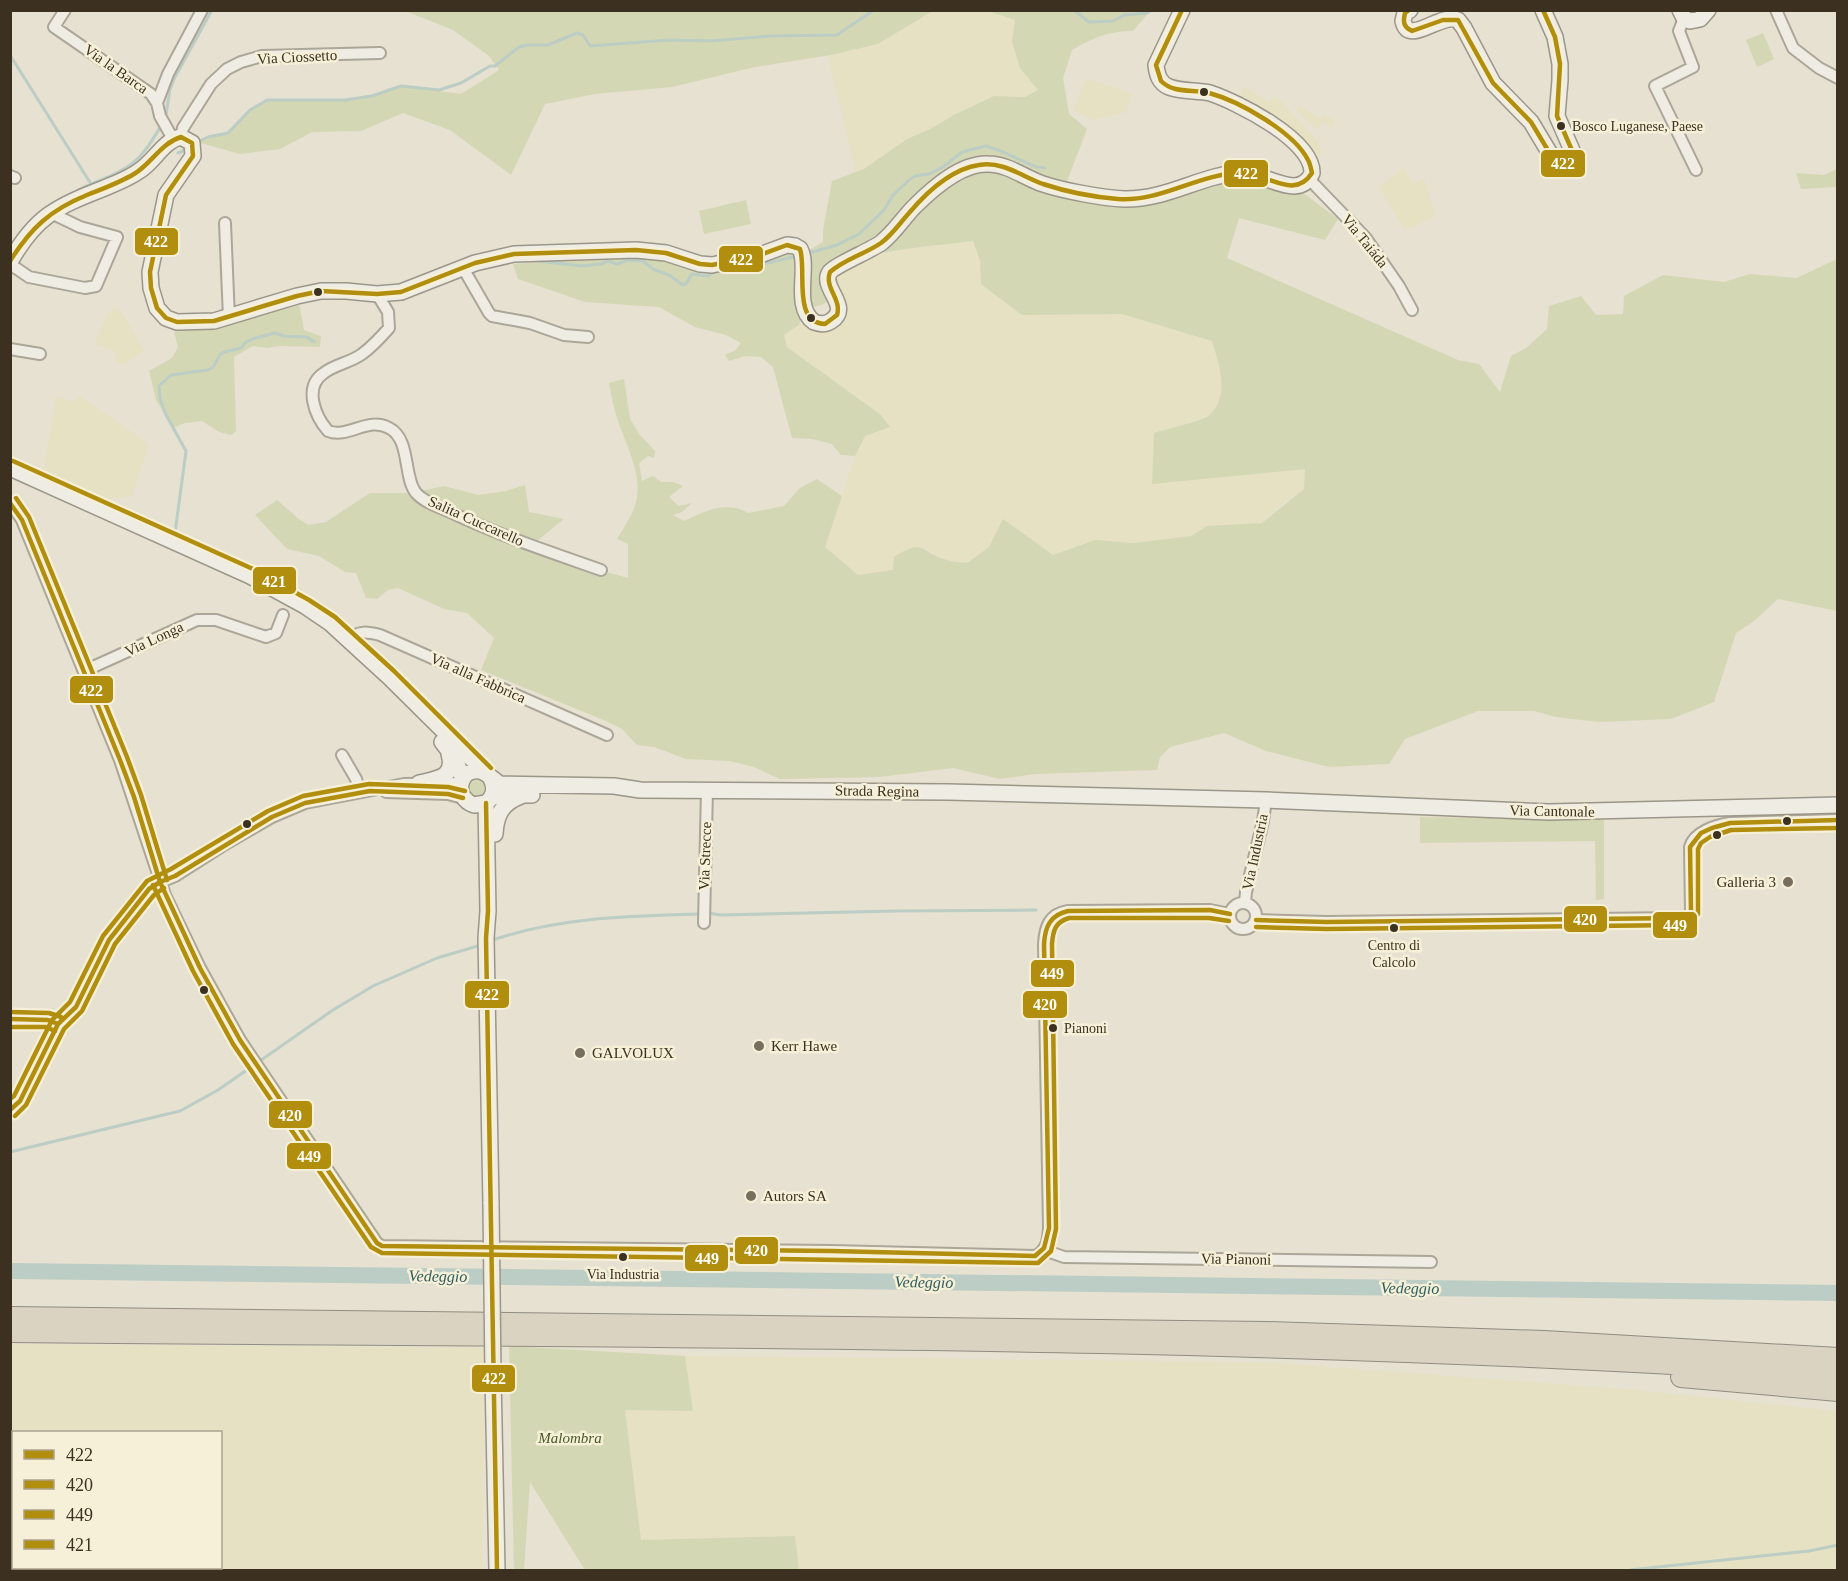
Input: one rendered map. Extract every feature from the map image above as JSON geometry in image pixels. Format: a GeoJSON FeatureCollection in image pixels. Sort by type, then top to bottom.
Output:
{"type":"FeatureCollection","features":[{"type":"Feature","properties":{"kind":"highway"},"geometry":{"type":"LineString","coordinates":[[10,1317],[1267,1332],[1449,1337],[1838,1358]]}},
{"type":"Feature","properties":{"kind":"highway"},"geometry":{"type":"LineString","coordinates":[[10,1332],[1164,1344],[1479,1354],[1838,1374]]}},
{"type":"Feature","properties":{"kind":"highway"},"geometry":{"type":"LineString","coordinates":[[1776,1354],[1815,1350],[1838,1351]]}},
{"type":"Feature","properties":{"kind":"highway"},"geometry":{"type":"LineString","coordinates":[[1479,1354],[1539,1364],[1838,1391]]}},
{"type":"Feature","properties":{"kind":"main road"},"geometry":{"type":"LineString","coordinates":[[10,263],[26,235],[40,220],[66,204],[140,171],[177,138],[192,143],[194,152],[170,187],[163,207],[150,272],[153,296],[162,314],[171,321],[198,323],[229,318],[297,296],[321,291],[391,294],[411,289],[463,268],[514,254],[622,250],[657,252],[711,265],[760,255],[787,245],[800,249],[803,255],[801,283],[807,314],[814,322],[825,324],[835,318],[838,310],[838,303],[828,282],[828,275],[832,269],[857,258],[882,242],[921,201],[957,173],[972,166],[994,164],[1049,186],[1126,199],[1157,196],[1240,173],[1260,176],[1292,187],[1302,186],[1309,179],[1312,170],[1310,160],[1280,130],[1229,100],[1209,93],[1168,87],[1161,81],[1156,65],[1182,10]]}},
{"type":"Feature","properties":{"kind":"main road"},"geometry":{"type":"LineString","coordinates":[[1410,10],[1405,13],[1403,21],[1409,31],[1418,31],[1446,18],[1458,21],[1464,28],[1492,83],[1531,122],[1554,162],[1563,164],[1570,161],[1574,154],[1557,116],[1560,64],[1555,37],[1543,10]]}},
{"type":"Feature","properties":{"kind":"main road"},"geometry":{"type":"LineString","coordinates":[[1682,14],[1690,21],[1696,20],[1708,10]]}},
{"type":"Feature","properties":{"kind":"main road"},"geometry":{"type":"LineString","coordinates":[[10,468],[284,593],[320,615],[389,677],[488,775],[494,787],[473,794]]}},
{"type":"Feature","properties":{"kind":"main road"},"geometry":{"type":"LineString","coordinates":[[362,653],[384,681],[445,746],[473,794],[488,909],[486,943],[497,1570]]}},
{"type":"Feature","properties":{"kind":"main road"},"geometry":{"type":"LineString","coordinates":[[389,677],[413,693],[472,752],[498,772],[518,779],[577,785]]}},
{"type":"Feature","properties":{"kind":"main road"},"geometry":{"type":"LineString","coordinates":[[419,783],[441,778],[449,771],[451,760],[445,746]]}},
{"type":"Feature","properties":{"kind":"main road"},"geometry":{"type":"LineString","coordinates":[[486,943],[482,908],[480,828],[473,794],[466,775],[476,771],[488,775]]}},
{"type":"Feature","properties":{"kind":"main road","name":"Strada Regina"},"geometry":{"type":"LineString","coordinates":[[488,775],[494,781],[503,784],[614,786],[640,790],[948,792],[1266,800]]}},
{"type":"Feature","properties":{"kind":"main road"},"geometry":{"type":"LineString","coordinates":[[473,794],[614,793],[640,790]]}},
{"type":"Feature","properties":{"kind":"main road"},"geometry":{"type":"LineString","coordinates":[[488,909],[492,896],[496,818],[507,803],[530,795]]}},
{"type":"Feature","properties":{"kind":"main road","name":"Via Cantonale"},"geometry":{"type":"LineString","coordinates":[[1266,800],[1549,812],[1838,805]]}},
{"type":"Feature","properties":{"kind":"street","name":"Via la Barca"},"geometry":{"type":"LineString","coordinates":[[65,10],[54,27],[151,94],[164,122],[177,138]]}},
{"type":"Feature","properties":{"kind":"street"},"geometry":{"type":"LineString","coordinates":[[157,103],[168,74],[202,10]]}},
{"type":"Feature","properties":{"kind":"street"},"geometry":{"type":"LineString","coordinates":[[1776,10],[1793,48],[1819,68],[1838,78]]}},
{"type":"Feature","properties":{"kind":"street"},"geometry":{"type":"LineString","coordinates":[[1682,14],[1679,32],[1693,67],[1654,86],[1696,170]]}},
{"type":"Feature","properties":{"kind":"street","name":"Via Ciossetto"},"geometry":{"type":"LineString","coordinates":[[177,138],[211,84],[227,69],[241,62],[262,56],[380,53]]}},
{"type":"Feature","properties":{"kind":"street","name":"Via Taiáda"},"geometry":{"type":"LineString","coordinates":[[1309,179],[1365,237],[1399,286],[1412,310]]}},
{"type":"Feature","properties":{"kind":"street"},"geometry":{"type":"LineString","coordinates":[[10,263],[29,277],[94,288],[117,237],[80,227],[51,213]]}},
{"type":"Feature","properties":{"kind":"street"},"geometry":{"type":"LineString","coordinates":[[225,223],[229,318]]}},
{"type":"Feature","properties":{"kind":"street"},"geometry":{"type":"LineString","coordinates":[[463,268],[492,316],[530,322],[564,335],[588,337]]}},
{"type":"Feature","properties":{"kind":"street","name":"Salita Cuccarello"},"geometry":{"type":"LineString","coordinates":[[377,294],[388,312],[389,327],[363,353],[351,361],[325,371],[318,377],[313,388],[316,410],[328,431],[341,434],[357,427],[372,425],[390,428],[396,433],[407,458],[410,477],[417,495],[473,523],[601,570]]}},
{"type":"Feature","properties":{"kind":"street"},"geometry":{"type":"LineString","coordinates":[[10,349],[40,354]]}},
{"type":"Feature","properties":{"kind":"street"},"geometry":{"type":"LineString","coordinates":[[10,502],[22,520],[84,671],[134,797],[160,882],[200,968],[255,1064],[377,1243],[382,1246],[831,1251],[1035,1256],[1044,1250],[1049,1228],[1044,944],[1048,921],[1068,911],[1210,910],[1230,914]]}},
{"type":"Feature","properties":{"kind":"street","name":"Via Longa"},"geometry":{"type":"LineString","coordinates":[[84,671],[197,620],[216,620],[266,637],[276,633],[283,615]]}},
{"type":"Feature","properties":{"kind":"street","name":"Via alla Fabbrica"},"geometry":{"type":"LineString","coordinates":[[349,640],[353,635],[363,632],[380,636],[607,735]]}},
{"type":"Feature","properties":{"kind":"street"},"geometry":{"type":"LineString","coordinates":[[342,755],[365,792]]}},
{"type":"Feature","properties":{"kind":"street"},"geometry":{"type":"LineString","coordinates":[[160,882],[179,874],[272,817],[305,803],[419,783],[473,794]]}},
{"type":"Feature","properties":{"kind":"street","name":"Via Strecce"},"geometry":{"type":"LineString","coordinates":[[704,923],[707,789]]}},
{"type":"Feature","properties":{"kind":"street"},"geometry":{"type":"LineString","coordinates":[[365,792],[473,794]]}},
{"type":"Feature","properties":{"kind":"street","name":"Via Industria"},"geometry":{"type":"LineString","coordinates":[[1245,903],[1266,800]]}},
{"type":"Feature","properties":{"kind":"street"},"geometry":{"type":"LineString","coordinates":[[1256,920],[1327,922],[1682,918],[1687,917],[1691,912],[1690,847],[1697,836],[1716,826],[1730,823],[1838,820]]}},
{"type":"Feature","properties":{"kind":"street"},"geometry":{"type":"LineString","coordinates":[[1245,903],[1256,911],[1256,920],[1250,927],[1242,930],[1233,924],[1230,914],[1233,907],[1245,903]]}},
{"type":"Feature","properties":{"kind":"street","name":"Via Pianoni"},"geometry":{"type":"LineString","coordinates":[[1044,1250],[1064,1257],[1431,1262]]}},
{"type":"Feature","properties":{"kind":"shaded area"},"geometry":{"type":"Polygon","coordinates":[[[988,11],[1016,19],[1012,42],[1020,68],[1038,89],[1025,97],[994,96],[907,139],[864,169],[856,172],[828,56],[878,44],[931,12],[988,11]]]}},
{"type":"Feature","properties":{"kind":"shaded area"},"geometry":{"type":"Polygon","coordinates":[[[1086,78],[1132,94],[1126,112],[1093,120],[1073,110],[1086,78]]]}},
{"type":"Feature","properties":{"kind":"shaded area"},"geometry":{"type":"Polygon","coordinates":[[[1243,86],[1269,102],[1274,96],[1278,98],[1317,140],[1321,155],[1317,160],[1311,164],[1237,104],[1243,86]]]}},
{"type":"Feature","properties":{"kind":"shaded area"},"geometry":{"type":"Polygon","coordinates":[[[1298,106],[1321,118],[1324,114],[1334,121],[1331,128],[1322,122],[1317,130],[1296,110],[1298,106]]]}},
{"type":"Feature","properties":{"kind":"shaded area"},"geometry":{"type":"Polygon","coordinates":[[[1404,167],[1413,184],[1424,179],[1436,216],[1404,230],[1379,187],[1404,167]]]}},
{"type":"Feature","properties":{"kind":"shaded area"},"geometry":{"type":"Polygon","coordinates":[[[973,241],[980,260],[981,284],[1022,315],[1122,314],[1213,341],[1223,378],[1218,402],[1207,417],[1154,433],[1152,483],[1305,469],[1304,489],[1282,504],[1262,523],[1207,526],[1191,536],[1134,543],[1095,540],[1052,555],[1003,520],[989,547],[967,563],[946,560],[921,547],[908,548],[893,570],[858,575],[825,547],[855,456],[865,435],[890,427],[881,415],[787,347],[784,335],[799,325],[805,309],[807,314],[832,320],[828,282],[849,261],[908,249],[973,241]]]}},
{"type":"Feature","properties":{"kind":"shaded area"},"geometry":{"type":"Polygon","coordinates":[[[118,307],[145,351],[126,363],[116,364],[115,351],[95,344],[107,314],[118,307]]]}},
{"type":"Feature","properties":{"kind":"shaded area"},"geometry":{"type":"Polygon","coordinates":[[[79,395],[149,444],[132,496],[103,500],[43,475],[56,396],[73,402],[79,395]]]}},
{"type":"Feature","properties":{"kind":"shaded area"},"geometry":{"type":"Polygon","coordinates":[[[11,1344],[485,1348],[482,1570],[11,1570],[11,1344]]]}},
{"type":"Feature","properties":{"kind":"shaded area","name":"Malombra"},"geometry":{"type":"Polygon","coordinates":[[[685,1356],[1264,1362],[1624,1389],[1837,1411],[1837,1570],[799,1570],[795,1536],[641,1540],[625,1410],[692,1411],[685,1356]]]}},
{"type":"Feature","properties":{"kind":"green space"},"geometry":{"type":"Polygon","coordinates":[[[405,11],[961,11],[931,12],[878,44],[831,55],[755,67],[672,87],[595,94],[545,104],[511,175],[450,130],[403,113],[361,131],[312,132],[280,149],[240,154],[197,142],[228,133],[250,110],[267,100],[345,100],[372,96],[401,86],[461,94],[499,70],[489,56],[453,30],[405,11]]]}},
{"type":"Feature","properties":{"kind":"green space"},"geometry":{"type":"Polygon","coordinates":[[[988,11],[1150,11],[1133,31],[1101,36],[1072,50],[1063,78],[1069,114],[1087,129],[1064,189],[1120,199],[1225,176],[1295,187],[1338,219],[1325,240],[1239,218],[1227,258],[1458,360],[1479,364],[1500,392],[1511,356],[1526,348],[1547,329],[1549,306],[1581,296],[1596,315],[1623,314],[1624,296],[1663,275],[1724,282],[1750,274],[1797,278],[1837,259],[1837,611],[1778,599],[1754,621],[1736,633],[1714,702],[1671,719],[1598,722],[1556,717],[1534,711],[1478,711],[1405,739],[1389,764],[1329,767],[1266,751],[1224,733],[1170,747],[1160,757],[1157,770],[1035,774],[1000,779],[953,768],[880,777],[780,779],[754,767],[730,761],[686,759],[654,747],[637,745],[622,729],[606,721],[481,670],[494,638],[467,613],[444,609],[398,588],[388,590],[377,599],[366,598],[356,573],[345,572],[319,556],[287,549],[255,515],[277,500],[309,525],[326,522],[370,493],[412,493],[444,486],[478,495],[506,491],[525,485],[529,512],[564,519],[532,545],[588,567],[628,578],[628,544],[617,539],[634,508],[638,487],[637,476],[616,415],[609,383],[624,379],[630,419],[640,435],[655,451],[654,458],[648,456],[639,463],[642,481],[653,476],[661,482],[673,482],[683,486],[669,497],[679,506],[692,503],[682,512],[673,515],[684,521],[716,508],[731,507],[748,513],[784,506],[800,488],[817,479],[842,496],[825,547],[858,575],[893,570],[894,557],[917,547],[947,560],[967,563],[989,547],[1003,519],[1053,555],[1095,540],[1134,543],[1191,536],[1207,526],[1262,523],[1304,489],[1305,469],[1152,484],[1154,433],[1208,416],[1219,400],[1220,370],[1212,341],[1122,314],[1022,315],[981,284],[980,260],[973,241],[883,253],[848,262],[832,269],[835,297],[822,305],[805,309],[799,325],[784,335],[787,347],[881,415],[890,427],[865,436],[855,456],[841,455],[832,444],[812,439],[792,438],[773,367],[761,357],[745,356],[729,361],[725,355],[736,350],[741,343],[726,335],[695,327],[659,307],[585,302],[518,279],[513,264],[623,256],[680,261],[702,275],[749,264],[761,267],[777,249],[803,254],[823,242],[832,181],[864,169],[907,139],[994,96],[1025,97],[1038,90],[1020,68],[1012,42],[1015,20],[988,11]]]}},
{"type":"Feature","properties":{"kind":"green space"},"geometry":{"type":"Polygon","coordinates":[[[1763,33],[1774,59],[1757,67],[1746,40],[1763,33]]]}},
{"type":"Feature","properties":{"kind":"green space"},"geometry":{"type":"Polygon","coordinates":[[[1837,169],[1837,187],[1801,189],[1796,173],[1824,175],[1837,169]]]}},
{"type":"Feature","properties":{"kind":"green space"},"geometry":{"type":"Polygon","coordinates":[[[746,200],[751,224],[704,234],[699,211],[746,200]]]}},
{"type":"Feature","properties":{"kind":"green space"},"geometry":{"type":"Polygon","coordinates":[[[299,303],[304,330],[321,336],[320,347],[253,346],[234,357],[236,431],[231,435],[219,432],[202,421],[185,423],[173,428],[156,400],[149,371],[172,358],[178,347],[174,332],[299,303]]]}},
{"type":"Feature","properties":{"kind":"green space"},"geometry":{"type":"Polygon","coordinates":[[[478,780],[484,783],[487,789],[484,795],[478,798],[472,795],[469,789],[472,783],[478,780]]]}},
{"type":"Feature","properties":{"kind":"green space"},"geometry":{"type":"Polygon","coordinates":[[[1420,817],[1604,820],[1604,899],[1596,900],[1595,841],[1420,843],[1420,817]]]}},
{"type":"Feature","properties":{"kind":"green space","name":"Malombra"},"geometry":{"type":"Polygon","coordinates":[[[509,1346],[685,1356],[693,1411],[625,1410],[641,1540],[795,1536],[799,1570],[585,1570],[530,1482],[524,1570],[514,1570],[509,1346]]]}},
{"type":"Feature","properties":{"kind":"waterway"},"geometry":{"type":"LineString","coordinates":[[165,121],[170,89],[175,77],[212,10]]}},
{"type":"Feature","properties":{"kind":"waterway"},"geometry":{"type":"LineString","coordinates":[[197,142],[228,133],[250,110],[267,100],[345,100],[372,96],[401,86],[439,90],[461,83],[490,66],[495,66],[519,47],[548,45],[577,33],[583,35],[590,46],[669,40],[711,41],[771,36],[837,35],[874,10]]}},
{"type":"Feature","properties":{"kind":"waterway"},"geometry":{"type":"LineString","coordinates":[[1074,10],[1089,22],[1113,21],[1124,15],[1147,13],[1152,10]]}},
{"type":"Feature","properties":{"kind":"waterway"},"geometry":{"type":"LineString","coordinates":[[10,55],[91,184]]}},
{"type":"Feature","properties":{"kind":"waterway"},"geometry":{"type":"LineString","coordinates":[[78,190],[127,168],[145,150],[161,126]]}},
{"type":"Feature","properties":{"kind":"waterway"},"geometry":{"type":"LineString","coordinates":[[809,253],[837,245],[859,234],[884,210],[893,195],[909,180],[943,167],[962,152],[986,146],[1036,167],[1045,168]]}},
{"type":"Feature","properties":{"kind":"waterway"},"geometry":{"type":"LineString","coordinates":[[178,153],[185,150]]}},
{"type":"Feature","properties":{"kind":"waterway"},"geometry":{"type":"LineString","coordinates":[[751,263],[759,265],[793,257]]}},
{"type":"Feature","properties":{"kind":"waterway"},"geometry":{"type":"LineString","coordinates":[[539,261],[581,266],[608,261],[617,264],[628,260],[643,261],[683,285],[692,274],[708,276],[715,271]]}},
{"type":"Feature","properties":{"kind":"waterway"},"geometry":{"type":"LineString","coordinates":[[175,533],[186,451],[166,415],[160,398],[159,386],[171,375],[208,370],[224,352],[241,348],[246,342],[256,338],[275,333],[284,336],[307,337],[314,342]]}},
{"type":"Feature","properties":{"kind":"waterway"},"geometry":{"type":"LineString","coordinates":[[708,913],[721,915],[1036,910]]}},
{"type":"Feature","properties":{"kind":"waterway"},"geometry":{"type":"LineString","coordinates":[[490,941],[568,922],[620,917],[700,914]]}},
{"type":"Feature","properties":{"kind":"waterway"},"geometry":{"type":"LineString","coordinates":[[10,1152],[180,1111],[218,1090],[333,1010],[373,986],[437,958],[481,945]]}},
{"type":"Feature","properties":{"kind":"waterway","name":"Vedeggio"},"geometry":{"type":"LineString","coordinates":[[10,1271],[1838,1293]]}},
{"type":"Feature","properties":{"kind":"waterway"},"geometry":{"type":"LineString","coordinates":[[1630,1570],[1809,1551],[1838,1545]]}},
{"type":"Feature","properties":{"kind":"transit line","name":"422"},"geometry":{"type":"LineString","coordinates":[[10,261],[42,221],[62,207],[134,174],[168,144],[181,137],[192,143],[193,156],[166,195],[150,272],[151,288],[157,308],[166,318],[177,322],[214,321],[321,291],[377,294],[401,292],[475,263],[514,254],[636,250],[666,253],[700,264],[712,265],[760,255],[787,245],[800,249],[804,305],[808,315],[815,321],[825,324],[837,315],[838,309],[829,283],[830,272],[881,243],[931,190],[949,177],[969,167],[996,165],[1043,184],[1118,199],[1150,196],[1226,174],[1251,174],[1289,185],[1297,185],[1305,181],[1312,173],[1309,161],[1291,139],[1264,119],[1221,97],[1172,88],[1161,81],[1156,65],[1182,10]]}},
{"type":"Feature","properties":{"kind":"transit line","name":"422"},"geometry":{"type":"LineString","coordinates":[[1409,10],[1405,13],[1404,21],[1405,26],[1412,31],[1443,20],[1458,20],[1493,83],[1531,122],[1555,162],[1563,163],[1568,162],[1574,155],[1557,116],[1560,64],[1555,37],[1543,10]]}},
{"type":"Feature","properties":{"kind":"transit line","name":"421"},"geometry":{"type":"LineString","coordinates":[[13,461],[253,569],[309,600],[335,617],[394,671],[491,768]]}},
{"type":"Feature","properties":{"kind":"transit line","name":"421"},"geometry":{"type":"LineString","coordinates":[[16,498],[29,517],[127,757],[167,880]]}},
{"type":"Feature","properties":{"kind":"transit line","name":"422"},"geometry":{"type":"LineString","coordinates":[[10,503],[22,520],[120,760],[160,882]]}},
{"type":"Feature","properties":{"kind":"transit line","name":"421"},"geometry":{"type":"LineString","coordinates":[[10,1099],[14,1096],[52,1020],[70,1002],[103,936],[147,881],[268,811],[303,796],[369,784],[448,787],[465,791]]}},
{"type":"Feature","properties":{"kind":"transit line","name":"422"},"geometry":{"type":"LineString","coordinates":[[160,882],[175,876],[272,817],[305,803],[370,791],[448,794],[463,798]]}},
{"type":"Feature","properties":{"kind":"transit line","name":"422"},"geometry":{"type":"LineString","coordinates":[[486,803],[488,911],[486,938],[497,1570]]}},
{"type":"Feature","properties":{"kind":"transit line","name":"420"},"geometry":{"type":"LineString","coordinates":[[1256,920],[1327,922],[1682,918],[1691,912],[1690,847],[1701,833],[1730,823],[1838,820]]}},
{"type":"Feature","properties":{"kind":"transit line","name":"449"},"geometry":{"type":"LineString","coordinates":[[1256,927],[1327,929],[1684,925],[1692,922],[1698,914],[1698,849],[1701,843],[1710,837],[1731,830],[1838,828]]}},
{"type":"Feature","properties":{"kind":"transit line","name":"420"},"geometry":{"type":"LineString","coordinates":[[160,882],[200,968],[240,1040],[377,1243],[382,1246],[831,1251],[1035,1256],[1044,1248],[1049,1228],[1044,944],[1050,923],[1057,915],[1068,911],[1210,910],[1230,914]]}},
{"type":"Feature","properties":{"kind":"transit line","name":"420"},"geometry":{"type":"LineString","coordinates":[[10,1110],[20,1101],[58,1024],[76,1007],[109,940],[149,889],[160,882]]}},
{"type":"Feature","properties":{"kind":"transit line","name":"449"},"geometry":{"type":"LineString","coordinates":[[153,885],[193,971],[233,1044],[371,1247],[382,1253],[1038,1263],[1051,1251],[1056,1229],[1052,944],[1056,928],[1069,918],[1209,918],[1229,921]]}},
{"type":"Feature","properties":{"kind":"transit line","name":"449"},"geometry":{"type":"LineString","coordinates":[[15,1116],[26,1105],[64,1029],[82,1011],[115,944],[154,895],[164,888]]}},
{"type":"Feature","properties":{"kind":"transit line","name":"421"},"geometry":{"type":"LineString","coordinates":[[10,1012],[49,1013],[61,1017]]}},
{"type":"Feature","properties":{"kind":"transit line","name":"420"},"geometry":{"type":"LineString","coordinates":[[10,1019],[48,1020],[58,1024]]}},
{"type":"Feature","properties":{"kind":"transit line","name":"449"},"geometry":{"type":"LineString","coordinates":[[10,1027],[46,1027],[55,1031]]}},
{"type":"Feature","properties":{"kind":"place","name":"Bosco Luganese, Paese"},"geometry":{"type":"Point","coordinates":[1561,126]}},
{"type":"Feature","properties":{"kind":"place","name":"Galleria 3"},"geometry":{"type":"Point","coordinates":[1788,882]}},
{"type":"Feature","properties":{"kind":"place","name":"Centro di Calcolo"},"geometry":{"type":"Point","coordinates":[1394,928]}},
{"type":"Feature","properties":{"kind":"place","name":"Pianoni"},"geometry":{"type":"Point","coordinates":[1053,1028]}},
{"type":"Feature","properties":{"kind":"place","name":"Kerr Hawe"},"geometry":{"type":"Point","coordinates":[759,1046]}},
{"type":"Feature","properties":{"kind":"place","name":"GALVOLUX"},"geometry":{"type":"Point","coordinates":[580,1053]}},
{"type":"Feature","properties":{"kind":"place","name":"Autors SA"},"geometry":{"type":"Point","coordinates":[751,1196]}},
{"type":"Feature","properties":{"kind":"place","name":"Via Industria"},"geometry":{"type":"Point","coordinates":[623,1257]}}]}
